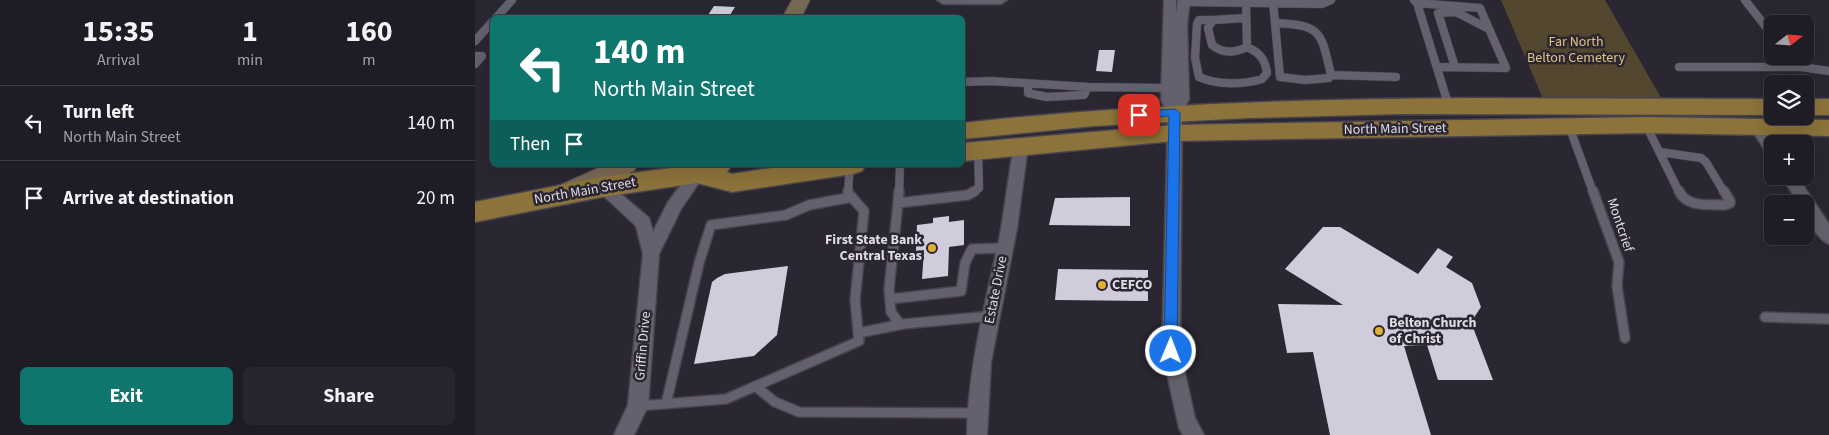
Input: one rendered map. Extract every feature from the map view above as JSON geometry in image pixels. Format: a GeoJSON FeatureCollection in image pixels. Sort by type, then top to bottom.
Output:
{"type":"FeatureCollection","features":[{"type":"Feature","properties":{"kind":"main road"},"geometry":{"type":"LineString","coordinates":[[793,15],[801,0]]}},
{"type":"Feature","properties":{"kind":"main road","name":"North Main Street"},"geometry":{"type":"LineString","coordinates":[[965,130],[1174,123],[1449,107],[1764,107]]}},
{"type":"Feature","properties":{"kind":"main road"},"geometry":{"type":"LineString","coordinates":[[1814,107],[1829,107]]}},
{"type":"Feature","properties":{"kind":"main road","name":"North Main Street"},"geometry":{"type":"LineString","coordinates":[[970,152],[1174,123],[1646,125],[1829,128]]}},
{"type":"Feature","properties":{"kind":"main road"},"geometry":{"type":"LineString","coordinates":[[557,195],[621,167]]}},
{"type":"Feature","properties":{"kind":"main road","name":"North Main Street"},"geometry":{"type":"LineString","coordinates":[[475,212],[712,167]]}},
{"type":"Feature","properties":{"kind":"main road","name":"North Main Street"},"geometry":{"type":"LineString","coordinates":[[699,170],[732,183],[839,167]]}},
{"type":"Feature","properties":{"kind":"street"},"geometry":{"type":"LineString","coordinates":[[943,0],[1001,0]]}},
{"type":"Feature","properties":{"kind":"street"},"geometry":{"type":"LineString","coordinates":[[1165,0],[1177,1]]}},
{"type":"Feature","properties":{"kind":"street"},"geometry":{"type":"LineString","coordinates":[[1177,1],[1168,88],[1168,101],[1174,123],[1171,351],[1186,420],[1194,435]]}},
{"type":"Feature","properties":{"kind":"street"},"geometry":{"type":"LineString","coordinates":[[1174,123],[1182,100],[1181,24],[1177,1]]}},
{"type":"Feature","properties":{"kind":"street"},"geometry":{"type":"LineString","coordinates":[[1756,126],[1764,138]]}},
{"type":"Feature","properties":{"kind":"street","name":"Estate Drive"},"geometry":{"type":"LineString","coordinates":[[977,435],[976,403],[1005,248],[1021,146]]}},
{"type":"Feature","properties":{"kind":"street","name":"Griffin Drive"},"geometry":{"type":"LineString","coordinates":[[651,254],[674,206],[699,170]]}},
{"type":"Feature","properties":{"kind":"street"},"geometry":{"type":"LineString","coordinates":[[1795,185],[1829,237]]}},
{"type":"Feature","properties":{"kind":"street","name":"Griffin Drive"},"geometry":{"type":"LineString","coordinates":[[602,187],[643,223],[651,254],[638,406],[624,435]]}},
{"type":"Feature","properties":{"kind":"lane"},"geometry":{"type":"LineString","coordinates":[[498,15],[511,0]]}},
{"type":"Feature","properties":{"kind":"lane"},"geometry":{"type":"LineString","coordinates":[[1177,1],[1322,4],[1331,0]]}},
{"type":"Feature","properties":{"kind":"lane"},"geometry":{"type":"LineString","coordinates":[[1745,0],[1764,24]]}},
{"type":"Feature","properties":{"kind":"lane"},"geometry":{"type":"LineString","coordinates":[[1273,2],[1276,38],[1279,40],[1283,68],[1280,74],[1281,77],[1305,80],[1324,80],[1331,75],[1396,77]]}},
{"type":"Feature","properties":{"kind":"lane"},"geometry":{"type":"LineString","coordinates":[[1437,67],[1506,68],[1480,8],[1416,2],[1449,107]]}},
{"type":"Feature","properties":{"kind":"lane"},"geometry":{"type":"LineString","coordinates":[[1246,3],[1247,47]]}},
{"type":"Feature","properties":{"kind":"lane"},"geometry":{"type":"LineString","coordinates":[[1455,68],[1438,12],[1456,12],[1489,29]]}},
{"type":"Feature","properties":{"kind":"lane"},"geometry":{"type":"LineString","coordinates":[[1213,20],[1208,28],[1211,42],[1215,48],[1225,52],[1236,52],[1247,47],[1259,52],[1264,58],[1267,73],[1262,79],[1248,82],[1209,81],[1199,77],[1196,70],[1195,28],[1199,20],[1246,18]]}},
{"type":"Feature","properties":{"kind":"lane"},"geometry":{"type":"LineString","coordinates":[[1274,23],[1300,24],[1316,29],[1321,36],[1331,75]]}},
{"type":"Feature","properties":{"kind":"lane"},"geometry":{"type":"LineString","coordinates":[[475,41],[490,24]]}},
{"type":"Feature","properties":{"kind":"lane"},"geometry":{"type":"LineString","coordinates":[[475,56],[482,56],[475,64]]}},
{"type":"Feature","properties":{"kind":"lane"},"geometry":{"type":"LineString","coordinates":[[1798,65],[1801,68]]}},
{"type":"Feature","properties":{"kind":"lane"},"geometry":{"type":"LineString","coordinates":[[1679,67],[1801,68],[1829,71]]}},
{"type":"Feature","properties":{"kind":"lane"},"geometry":{"type":"LineString","coordinates":[[965,82],[991,81],[1028,85],[1028,93],[1076,97],[1084,95],[1088,87],[1168,88]]}},
{"type":"Feature","properties":{"kind":"lane"},"geometry":{"type":"LineString","coordinates":[[1646,125],[1683,199],[1686,202],[1725,205],[1729,203],[1730,201],[1706,162],[1692,155],[1660,152]]}},
{"type":"Feature","properties":{"kind":"lane","name":"Montcrief"},"geometry":{"type":"LineString","coordinates":[[1569,126],[1619,262],[1617,286],[1625,338]]}},
{"type":"Feature","properties":{"kind":"lane"},"geometry":{"type":"LineString","coordinates":[[898,203],[969,194],[979,188],[970,152]]}},
{"type":"Feature","properties":{"kind":"lane"},"geometry":{"type":"LineString","coordinates":[[638,406],[726,399],[859,341],[855,300],[864,211],[848,193],[852,167]]}},
{"type":"Feature","properties":{"kind":"lane"},"geometry":{"type":"LineString","coordinates":[[900,167],[890,299],[891,313],[900,324]]}},
{"type":"Feature","properties":{"kind":"lane"},"geometry":{"type":"LineString","coordinates":[[666,404],[699,263],[711,225],[786,215],[809,205],[852,197]]}},
{"type":"Feature","properties":{"kind":"lane"},"geometry":{"type":"LineString","coordinates":[[890,299],[961,291],[965,263],[972,249],[1005,248]]}},
{"type":"Feature","properties":{"kind":"lane"},"geometry":{"type":"LineString","coordinates":[[858,333],[900,324],[991,316]]}},
{"type":"Feature","properties":{"kind":"lane"},"geometry":{"type":"LineString","coordinates":[[1765,317],[1829,319]]}},
{"type":"Feature","properties":{"kind":"lane"},"geometry":{"type":"LineString","coordinates":[[755,386],[772,402],[799,412],[977,412]]}},
{"type":"Feature","properties":{"kind":"green space","name":"Far North Belton Cemetery"},"geometry":{"type":"Polygon","coordinates":[[[1501,0],[1605,0],[1664,103],[1543,99],[1501,0]]]}},
{"type":"Feature","properties":{"kind":"building"},"geometry":{"type":"Polygon","coordinates":[[[714,6],[735,7],[730,15],[708,15],[714,6]]]}},
{"type":"Feature","properties":{"kind":"building"},"geometry":{"type":"Polygon","coordinates":[[[1099,50],[1115,50],[1112,72],[1096,71],[1099,50]]]}},
{"type":"Feature","properties":{"kind":"building"},"geometry":{"type":"Polygon","coordinates":[[[1130,197],[1130,226],[1049,225],[1055,198],[1130,197]]]}},
{"type":"Feature","properties":{"kind":"building","name":"First State Bank Central Texas"},"geometry":{"type":"Polygon","coordinates":[[[949,216],[949,222],[964,220],[964,245],[949,247],[948,276],[922,279],[924,250],[916,251],[917,225],[933,223],[933,218],[949,216]]]}},
{"type":"Feature","properties":{"kind":"building","name":"Belton Church of Christ"},"geometry":{"type":"Polygon","coordinates":[[[1323,227],[1340,227],[1418,274],[1438,248],[1453,257],[1446,267],[1472,283],[1481,307],[1471,322],[1493,380],[1438,380],[1427,345],[1404,346],[1431,435],[1330,435],[1313,352],[1287,353],[1278,304],[1343,305],[1285,269],[1323,227]]]}},
{"type":"Feature","properties":{"kind":"building"},"geometry":{"type":"Polygon","coordinates":[[[788,266],[777,335],[754,356],[694,364],[712,282],[725,274],[788,266]]]}},
{"type":"Feature","properties":{"kind":"building","name":"CEFCO"},"geometry":{"type":"Polygon","coordinates":[[[1058,269],[1148,270],[1148,301],[1055,300],[1058,269]]]}},
{"type":"Feature","properties":{"kind":"place","name":"First State Bank Central Texas"},"geometry":{"type":"Point","coordinates":[932,248]}},
{"type":"Feature","properties":{"kind":"place","name":"CEFCO"},"geometry":{"type":"Point","coordinates":[1102,285]}},
{"type":"Feature","properties":{"kind":"place","name":"Belton Church of Christ"},"geometry":{"type":"Point","coordinates":[1379,331]}},
{"type":"Feature","properties":{"kind":"route"},"geometry":{"type":"LineString","coordinates":[[1139,115],[1175,113],[1171,351]]}}]}
